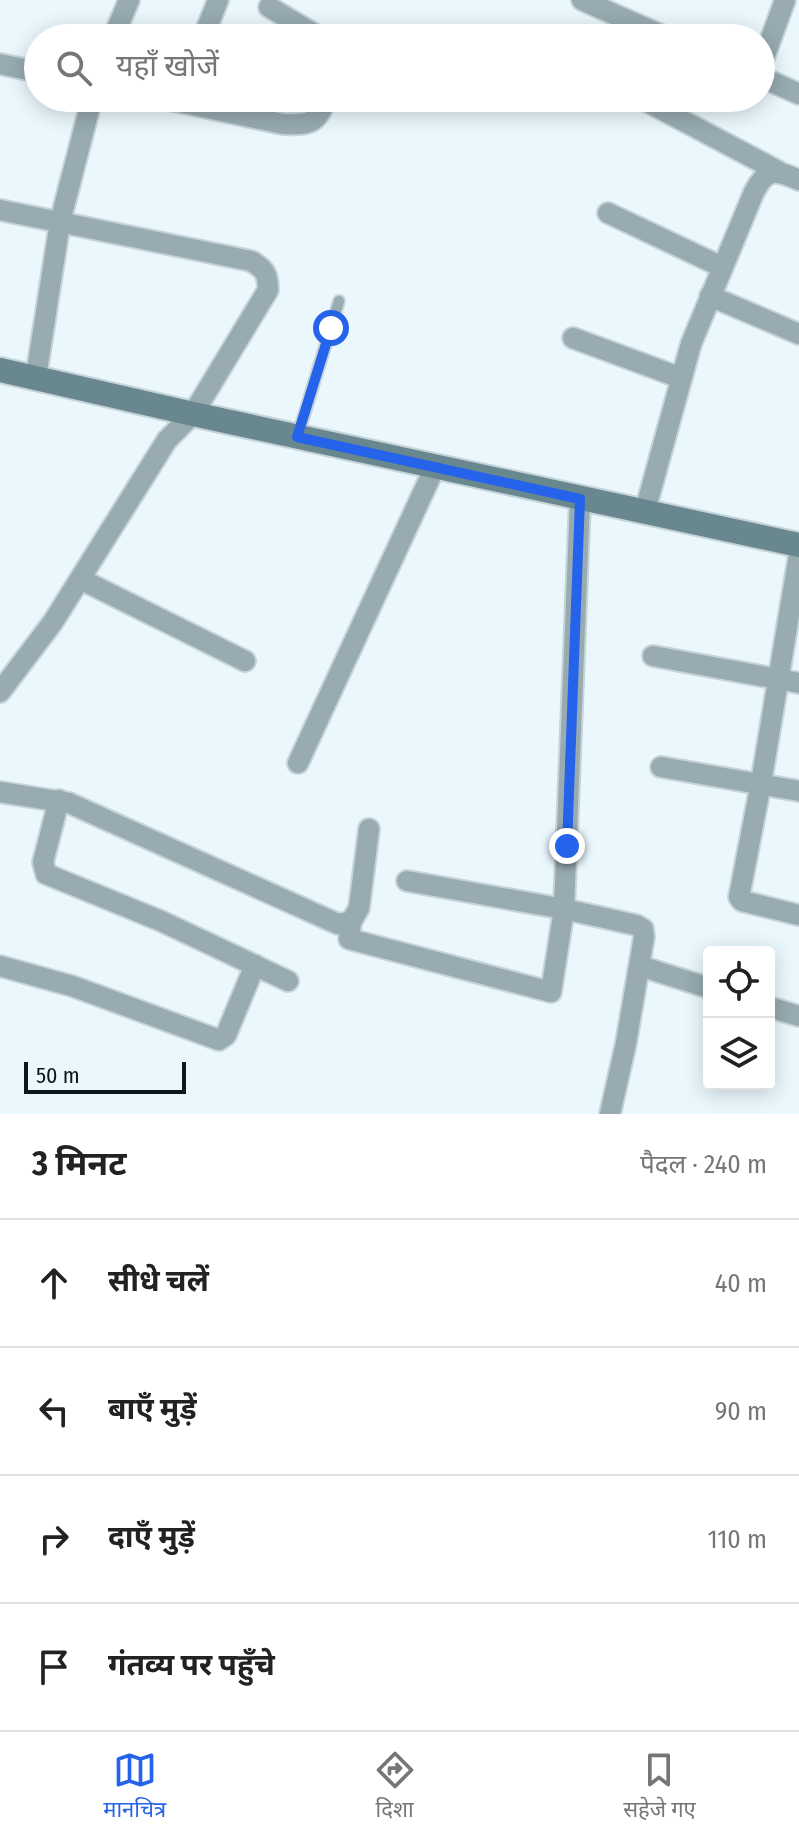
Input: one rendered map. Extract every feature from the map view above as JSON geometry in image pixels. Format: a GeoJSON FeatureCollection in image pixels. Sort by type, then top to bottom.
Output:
{"type":"FeatureCollection","features":[{"type":"Feature","properties":{"kind":"street"},"geometry":{"type":"LineString","coordinates":[[119,24],[129,0]]}},
{"type":"Feature","properties":{"kind":"street"},"geometry":{"type":"LineString","coordinates":[[209,24],[218,0]]}},
{"type":"Feature","properties":{"kind":"street"},"geometry":{"type":"LineString","coordinates":[[583,0],[637,24]]}},
{"type":"Feature","properties":{"kind":"street"},"geometry":{"type":"LineString","coordinates":[[775,28],[785,0]]}},
{"type":"Feature","properties":{"kind":"street"},"geometry":{"type":"LineString","coordinates":[[269,7],[298,24]]}},
{"type":"Feature","properties":{"kind":"street"},"geometry":{"type":"LineString","coordinates":[[0,64],[24,69]]}},
{"type":"Feature","properties":{"kind":"street"},"geometry":{"type":"LineString","coordinates":[[775,83],[799,94]]}},
{"type":"Feature","properties":{"kind":"street"},"geometry":{"type":"LineString","coordinates":[[36,377],[60,222],[88,112]]}},
{"type":"Feature","properties":{"kind":"street"},"geometry":{"type":"LineString","coordinates":[[236,112],[300,125],[313,122],[322,112]]}},
{"type":"Feature","properties":{"kind":"street"},"geometry":{"type":"LineString","coordinates":[[666,112],[799,180]]}},
{"type":"Feature","properties":{"kind":"street"},"geometry":{"type":"LineString","coordinates":[[645,511],[681,378],[710,296],[760,181],[768,173],[778,171]]}},
{"type":"Feature","properties":{"kind":"street"},"geometry":{"type":"LineString","coordinates":[[0,210],[251,261],[262,267],[268,277],[268,290],[193,414],[167,440],[53,622],[0,692]]}},
{"type":"Feature","properties":{"kind":"street"},"geometry":{"type":"LineString","coordinates":[[608,213],[722,267]]}},
{"type":"Feature","properties":{"kind":"street"},"geometry":{"type":"LineString","coordinates":[[710,296],[799,334]]}},
{"type":"Feature","properties":{"kind":"street"},"geometry":{"type":"LineString","coordinates":[[573,338],[681,378]]}},
{"type":"Feature","properties":{"kind":"street"},"geometry":{"type":"LineString","coordinates":[[0,370],[799,545]]}},
{"type":"Feature","properties":{"kind":"street"},"geometry":{"type":"LineString","coordinates":[[298,763],[435,467]]}},
{"type":"Feature","properties":{"kind":"street"},"geometry":{"type":"LineString","coordinates":[[369,829],[359,908],[351,922],[349,939],[551,992],[564,909],[580,499]]}},
{"type":"Feature","properties":{"kind":"street"},"geometry":{"type":"LineString","coordinates":[[799,555],[739,899],[799,915]]}},
{"type":"Feature","properties":{"kind":"street"},"geometry":{"type":"LineString","coordinates":[[80,579],[245,661]]}},
{"type":"Feature","properties":{"kind":"street"},"geometry":{"type":"LineString","coordinates":[[653,656],[799,683]]}},
{"type":"Feature","properties":{"kind":"street"},"geometry":{"type":"LineString","coordinates":[[661,767],[799,791]]}},
{"type":"Feature","properties":{"kind":"street"},"geometry":{"type":"LineString","coordinates":[[0,792],[59,800],[331,922],[351,922]]}},
{"type":"Feature","properties":{"kind":"street"},"geometry":{"type":"LineString","coordinates":[[59,800],[43,862],[46,874],[161,921],[288,981]]}},
{"type":"Feature","properties":{"kind":"street"},"geometry":{"type":"LineString","coordinates":[[407,881],[564,909],[641,927],[644,937],[640,966],[610,1114]]}},
{"type":"Feature","properties":{"kind":"street"},"geometry":{"type":"LineString","coordinates":[[0,966],[72,986],[219,1040],[226,1035],[255,965]]}},
{"type":"Feature","properties":{"kind":"street"},"geometry":{"type":"LineString","coordinates":[[640,966],[703,986]]}},
{"type":"Feature","properties":{"kind":"street"},"geometry":{"type":"LineString","coordinates":[[775,1009],[799,1016]]}},
{"type":"Feature","properties":{"kind":"lane"},"geometry":{"type":"LineString","coordinates":[[297,437],[339,301]]}},
{"type":"Feature","properties":{"kind":"route"},"geometry":{"type":"LineString","coordinates":[[331,328],[297,437],[580,499],[567,846]]}}]}
